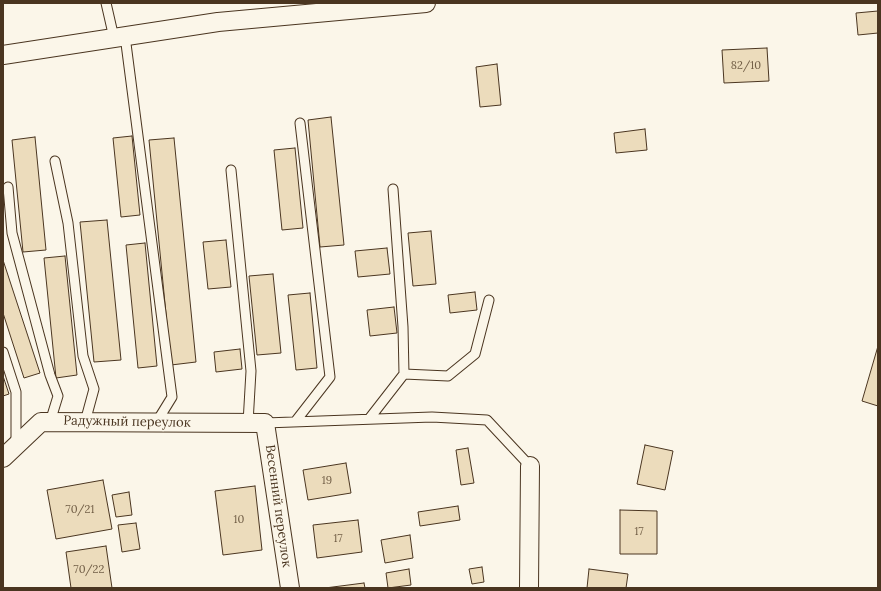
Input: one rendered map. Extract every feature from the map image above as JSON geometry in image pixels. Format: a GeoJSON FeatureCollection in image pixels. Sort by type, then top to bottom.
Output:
{"type":"FeatureCollection","features":[{"type":"Feature","properties":{"kind":"street"},"geometry":{"type":"LineString","coordinates":[[3,55],[298,9],[426,3]]}},
{"type":"Feature","properties":{"kind":"street","name":"Радужный переулок"},"geometry":{"type":"LineString","coordinates":[[3,458],[41,422],[257,423]]}},
{"type":"Feature","properties":{"kind":"street","name":"Весенний переулок"},"geometry":{"type":"LineString","coordinates":[[257,423],[290,588]]}},
{"type":"Feature","properties":{"kind":"street"},"geometry":{"type":"LineString","coordinates":[[529,588],[530,466]]}},
{"type":"Feature","properties":{"kind":"lane"},"geometry":{"type":"LineString","coordinates":[[106,3],[119,37],[172,397],[156,423]]}},
{"type":"Feature","properties":{"kind":"lane"},"geometry":{"type":"LineString","coordinates":[[295,422],[330,377],[300,123]]}},
{"type":"Feature","properties":{"kind":"lane"},"geometry":{"type":"LineString","coordinates":[[55,161],[68,223],[83,356],[94,389],[85,422]]}},
{"type":"Feature","properties":{"kind":"lane"},"geometry":{"type":"LineString","coordinates":[[231,170],[257,423],[432,417],[487,420],[530,466]]}},
{"type":"Feature","properties":{"kind":"lane"},"geometry":{"type":"LineString","coordinates":[[8,187],[12,233],[50,376],[58,396],[50,422]]}},
{"type":"Feature","properties":{"kind":"lane"},"geometry":{"type":"LineString","coordinates":[[368,419],[404,374],[403,327],[393,189]]}},
{"type":"Feature","properties":{"kind":"lane"},"geometry":{"type":"LineString","coordinates":[[404,374],[448,376],[475,354],[489,300]]}},
{"type":"Feature","properties":{"kind":"lane"},"geometry":{"type":"LineString","coordinates":[[3,352],[16,392],[16,445]]}},
{"type":"Feature","properties":{"kind":"building"},"geometry":{"type":"Polygon","coordinates":[[[878,11],[878,33],[858,35],[856,13],[878,11]]]}},
{"type":"Feature","properties":{"kind":"building"},"geometry":{"type":"Polygon","coordinates":[[[767,48],[769,81],[724,83],[722,50],[767,48]]]}},
{"type":"Feature","properties":{"kind":"building"},"geometry":{"type":"Polygon","coordinates":[[[497,64],[501,105],[480,107],[476,67],[497,64]]]}},
{"type":"Feature","properties":{"kind":"building"},"geometry":{"type":"Polygon","coordinates":[[[331,117],[344,245],[320,247],[308,120],[331,117]]]}},
{"type":"Feature","properties":{"kind":"building"},"geometry":{"type":"Polygon","coordinates":[[[645,129],[647,150],[616,153],[614,133],[645,129]]]}},
{"type":"Feature","properties":{"kind":"building"},"geometry":{"type":"Polygon","coordinates":[[[132,136],[140,215],[121,217],[113,138],[132,136]]]}},
{"type":"Feature","properties":{"kind":"building"},"geometry":{"type":"Polygon","coordinates":[[[35,137],[46,250],[23,252],[12,140],[35,137]]]}},
{"type":"Feature","properties":{"kind":"building"},"geometry":{"type":"Polygon","coordinates":[[[174,138],[196,362],[171,365],[149,140],[174,138]]]}},
{"type":"Feature","properties":{"kind":"building"},"geometry":{"type":"Polygon","coordinates":[[[295,148],[303,228],[282,230],[274,150],[295,148]]]}},
{"type":"Feature","properties":{"kind":"building"},"geometry":{"type":"Polygon","coordinates":[[[107,220],[121,360],[94,362],[80,222],[107,220]]]}},
{"type":"Feature","properties":{"kind":"building"},"geometry":{"type":"Polygon","coordinates":[[[431,231],[436,284],[413,286],[408,233],[431,231]]]}},
{"type":"Feature","properties":{"kind":"building"},"geometry":{"type":"Polygon","coordinates":[[[226,240],[231,287],[208,289],[203,242],[226,240]]]}},
{"type":"Feature","properties":{"kind":"building"},"geometry":{"type":"Polygon","coordinates":[[[145,243],[157,366],[138,368],[126,245],[145,243]]]}},
{"type":"Feature","properties":{"kind":"building"},"geometry":{"type":"Polygon","coordinates":[[[387,248],[390,274],[358,277],[355,251],[387,248]]]}},
{"type":"Feature","properties":{"kind":"building"},"geometry":{"type":"Polygon","coordinates":[[[65,256],[77,375],[56,378],[44,258],[65,256]]]}},
{"type":"Feature","properties":{"kind":"building"},"geometry":{"type":"Polygon","coordinates":[[[3,260],[40,373],[24,378],[3,313],[3,260]]]}},
{"type":"Feature","properties":{"kind":"building"},"geometry":{"type":"Polygon","coordinates":[[[273,274],[281,353],[257,355],[249,276],[273,274]]]}},
{"type":"Feature","properties":{"kind":"building"},"geometry":{"type":"Polygon","coordinates":[[[475,292],[477,310],[450,313],[448,295],[475,292]]]}},
{"type":"Feature","properties":{"kind":"building"},"geometry":{"type":"Polygon","coordinates":[[[310,293],[317,368],[296,370],[288,295],[310,293]]]}},
{"type":"Feature","properties":{"kind":"building"},"geometry":{"type":"Polygon","coordinates":[[[394,307],[397,333],[370,336],[367,310],[394,307]]]}},
{"type":"Feature","properties":{"kind":"building"},"geometry":{"type":"Polygon","coordinates":[[[878,346],[878,406],[862,401],[878,346]]]}},
{"type":"Feature","properties":{"kind":"building"},"geometry":{"type":"Polygon","coordinates":[[[240,349],[242,369],[216,372],[214,352],[240,349]]]}},
{"type":"Feature","properties":{"kind":"building"},"geometry":{"type":"Polygon","coordinates":[[[3,376],[9,394],[3,396],[3,376]]]}},
{"type":"Feature","properties":{"kind":"building"},"geometry":{"type":"Polygon","coordinates":[[[645,445],[673,451],[665,490],[637,484],[645,445]]]}},
{"type":"Feature","properties":{"kind":"building"},"geometry":{"type":"Polygon","coordinates":[[[468,448],[474,483],[461,485],[456,450],[468,448]]]}},
{"type":"Feature","properties":{"kind":"building"},"geometry":{"type":"Polygon","coordinates":[[[346,463],[351,493],[308,500],[303,470],[346,463]]]}},
{"type":"Feature","properties":{"kind":"building"},"geometry":{"type":"Polygon","coordinates":[[[103,480],[112,529],[56,539],[47,490],[103,480]]]}},
{"type":"Feature","properties":{"kind":"building"},"geometry":{"type":"Polygon","coordinates":[[[255,486],[262,550],[223,555],[215,491],[255,486]]]}},
{"type":"Feature","properties":{"kind":"building"},"geometry":{"type":"Polygon","coordinates":[[[129,492],[132,515],[116,517],[112,495],[129,492]]]}},
{"type":"Feature","properties":{"kind":"building"},"geometry":{"type":"Polygon","coordinates":[[[458,506],[460,520],[420,526],[418,512],[458,506]]]}},
{"type":"Feature","properties":{"kind":"building"},"geometry":{"type":"Polygon","coordinates":[[[620,510],[657,511],[657,554],[620,554],[620,510]]]}},
{"type":"Feature","properties":{"kind":"building"},"geometry":{"type":"Polygon","coordinates":[[[358,520],[362,552],[317,558],[313,525],[358,520]]]}},
{"type":"Feature","properties":{"kind":"building"},"geometry":{"type":"Polygon","coordinates":[[[136,523],[140,549],[122,552],[118,525],[136,523]]]}},
{"type":"Feature","properties":{"kind":"building"},"geometry":{"type":"Polygon","coordinates":[[[410,535],[413,558],[385,563],[381,540],[410,535]]]}},
{"type":"Feature","properties":{"kind":"building"},"geometry":{"type":"Polygon","coordinates":[[[106,546],[112,588],[71,588],[66,552],[106,546]]]}},
{"type":"Feature","properties":{"kind":"building"},"geometry":{"type":"Polygon","coordinates":[[[482,567],[484,582],[472,584],[469,569],[482,567]]]}},
{"type":"Feature","properties":{"kind":"building"},"geometry":{"type":"Polygon","coordinates":[[[409,569],[411,585],[388,588],[386,573],[409,569]]]}},
{"type":"Feature","properties":{"kind":"building"},"geometry":{"type":"Polygon","coordinates":[[[589,569],[628,574],[626,588],[587,588],[589,569]]]}},
{"type":"Feature","properties":{"kind":"building"},"geometry":{"type":"Polygon","coordinates":[[[364,583],[365,588],[325,588],[364,583]]]}}]}
